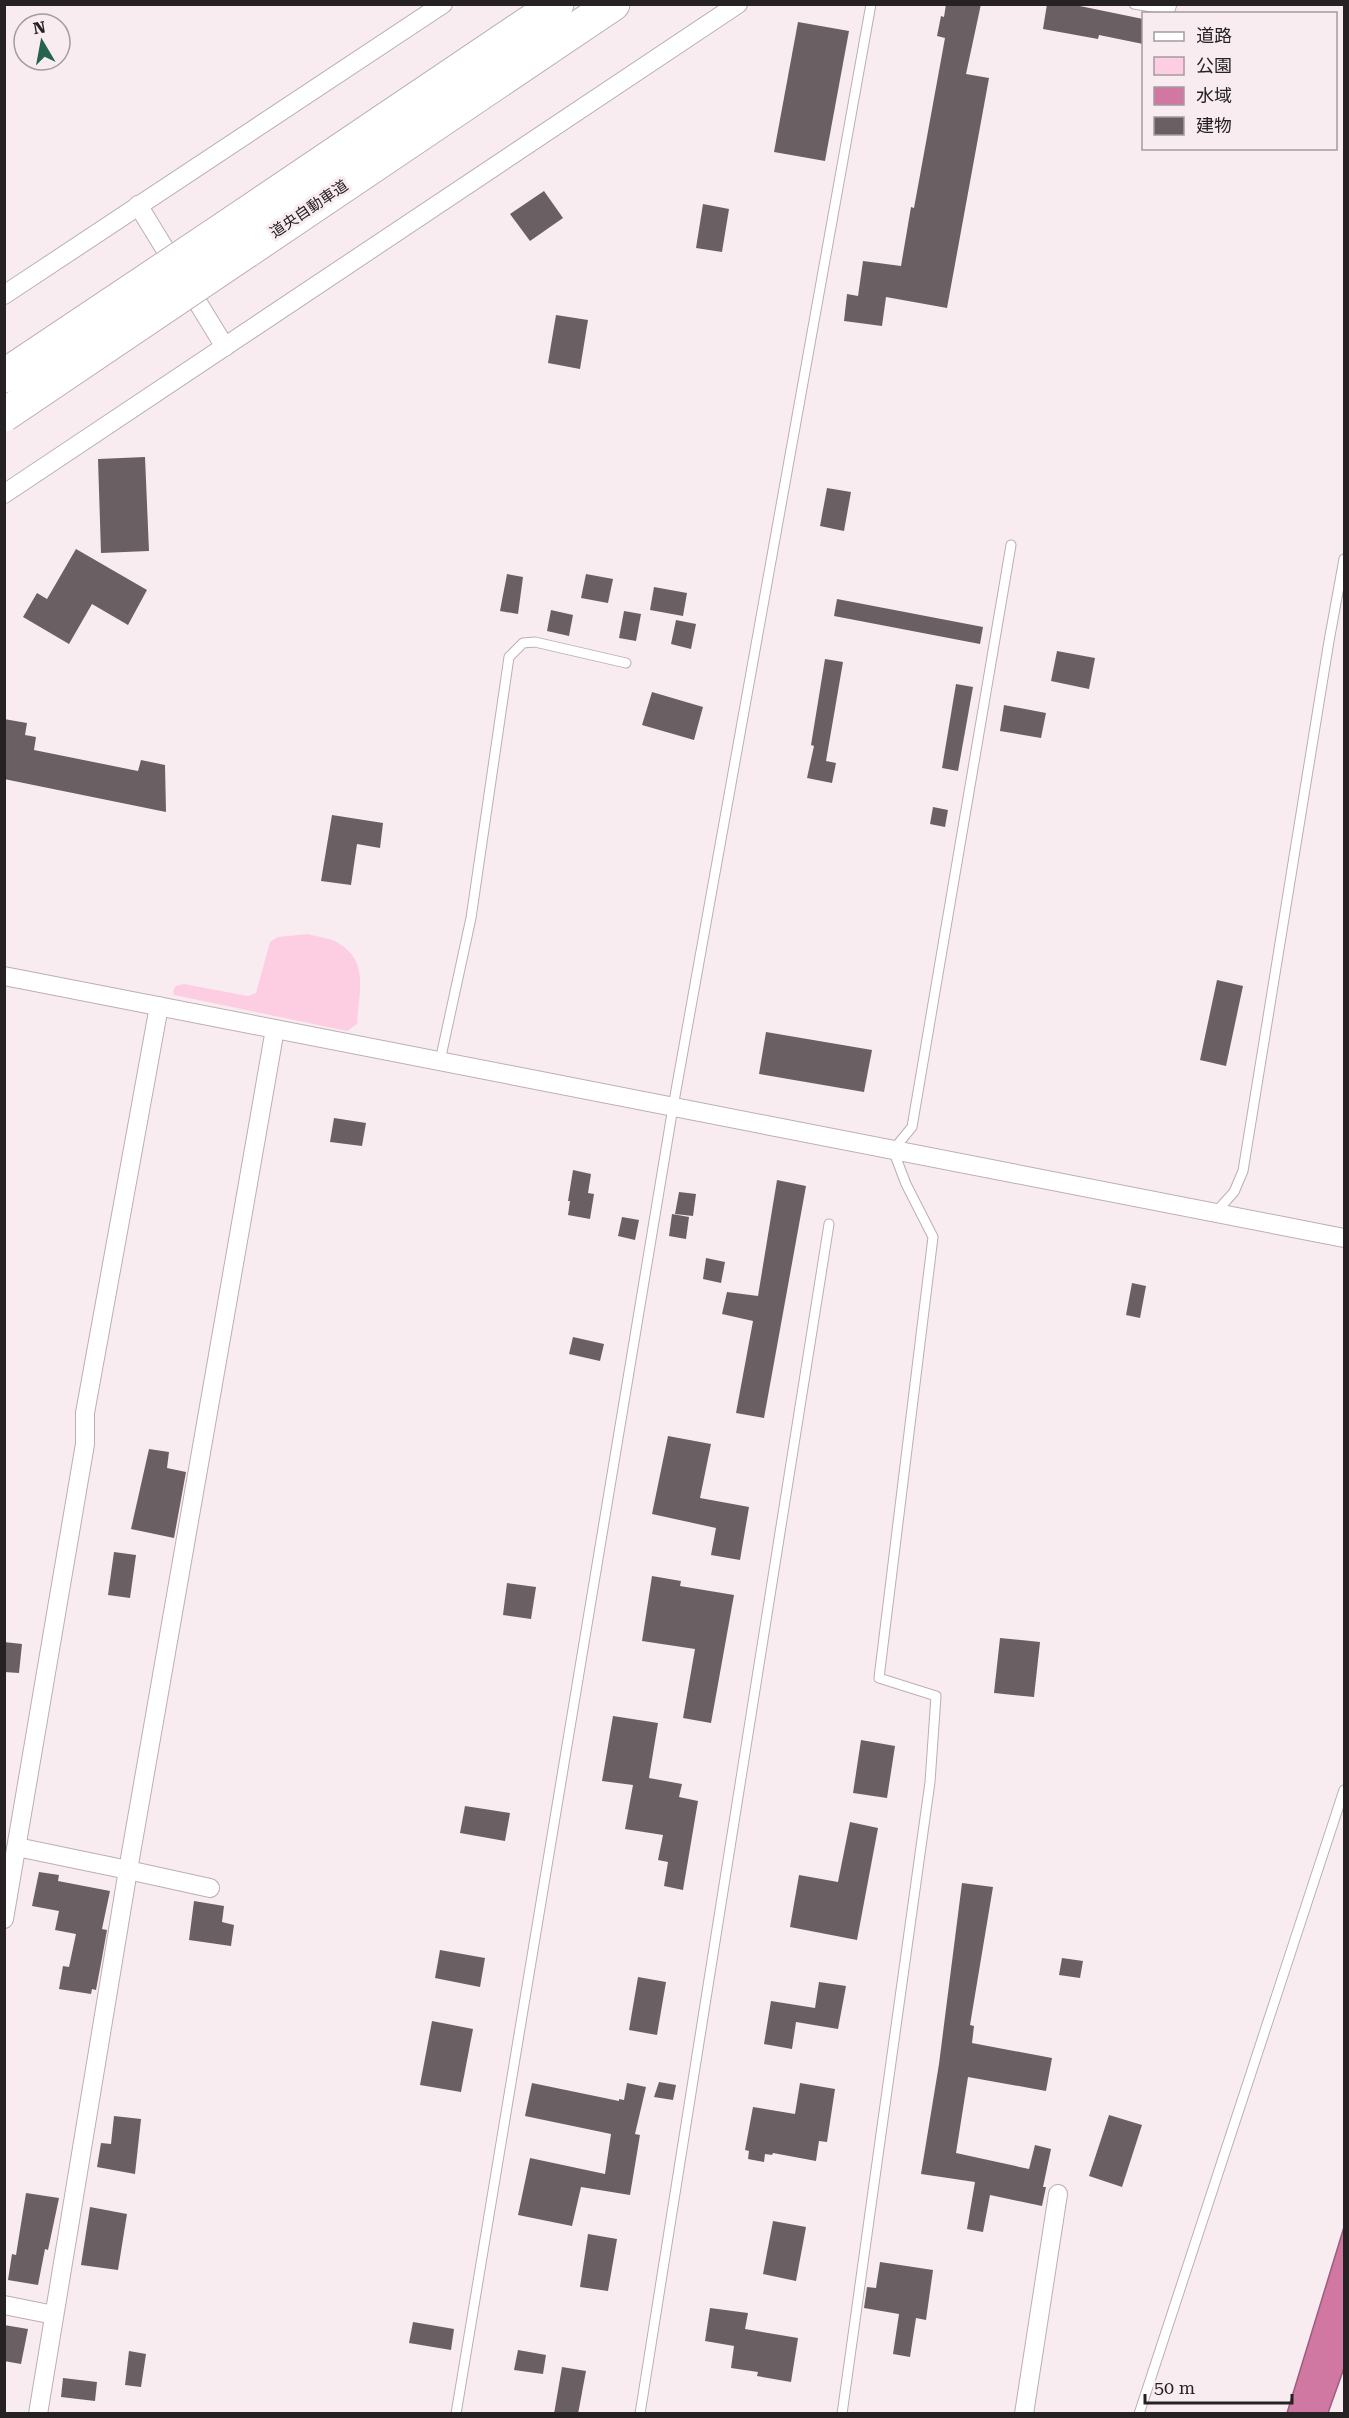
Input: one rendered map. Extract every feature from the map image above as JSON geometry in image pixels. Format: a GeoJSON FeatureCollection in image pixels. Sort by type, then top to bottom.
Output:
{"type":"FeatureCollection","features":[{"type":"Feature","properties":{"kind":"highway","name":"道央自動車道"},"geometry":{"type":"LineString","coordinates":[[4,415],[238,238],[557,4]]}},
{"type":"Feature","properties":{"kind":"highway","name":"道央自動車道"},"geometry":{"type":"LineString","coordinates":[[4,376],[238,238],[613,4]]}},
{"type":"Feature","properties":{"kind":"street"},"geometry":{"type":"LineString","coordinates":[[4,295],[443,4]]}},
{"type":"Feature","properties":{"kind":"street"},"geometry":{"type":"LineString","coordinates":[[4,494],[738,4]]}},
{"type":"Feature","properties":{"kind":"street"},"geometry":{"type":"LineString","coordinates":[[138,205],[225,347]]}},
{"type":"Feature","properties":{"kind":"street"},"geometry":{"type":"LineString","coordinates":[[4,976],[1344,1238]]}},
{"type":"Feature","properties":{"kind":"street"},"geometry":{"type":"LineString","coordinates":[[4,1919],[85,1444],[85,1413],[159,1006]]}},
{"type":"Feature","properties":{"kind":"street"},"geometry":{"type":"LineString","coordinates":[[38,2414],[128,1870],[275,1029]]}},
{"type":"Feature","properties":{"kind":"street"},"geometry":{"type":"LineString","coordinates":[[17,1847],[210,1888]]}},
{"type":"Feature","properties":{"kind":"street"},"geometry":{"type":"LineString","coordinates":[[1024,2414],[1058,2194]]}},
{"type":"Feature","properties":{"kind":"street"},"geometry":{"type":"LineString","coordinates":[[4,2305],[54,2315]]}},
{"type":"Feature","properties":{"kind":"lane"},"geometry":{"type":"LineString","coordinates":[[456,2414],[673,1107],[871,4]]}},
{"type":"Feature","properties":{"kind":"lane"},"geometry":{"type":"LineString","coordinates":[[1134,4],[1170,10],[1172,4]]}},
{"type":"Feature","properties":{"kind":"lane"},"geometry":{"type":"LineString","coordinates":[[842,2414],[930,1782],[936,1696],[879,1678],[933,1237],[906,1184],[893,1150],[912,1127],[1011,545]]}},
{"type":"Feature","properties":{"kind":"lane"},"geometry":{"type":"LineString","coordinates":[[1215,1213],[1234,1191],[1243,1171],[1344,559]]}},
{"type":"Feature","properties":{"kind":"lane"},"geometry":{"type":"LineString","coordinates":[[440,1061],[471,918],[509,657],[523,644],[535,642],[626,663]]}},
{"type":"Feature","properties":{"kind":"lane"},"geometry":{"type":"LineString","coordinates":[[640,2414],[829,1224]]}},
{"type":"Feature","properties":{"kind":"lane"},"geometry":{"type":"LineString","coordinates":[[1139,2414],[1344,1790]]}},
{"type":"Feature","properties":{"kind":"green space"},"geometry":{"type":"Polygon","coordinates":[[[308,934],[337,942],[355,960],[360,980],[357,1024],[347,1031],[174,995],[173,991],[176,986],[184,984],[248,996],[256,993],[270,942],[278,937],[308,934]]]}},
{"type":"Feature","properties":{"kind":"water"},"geometry":{"type":"Polygon","coordinates":[[[1344,2227],[1344,2368],[1328,2413],[1287,2413],[1344,2227]]]}},
{"type":"Feature","properties":{"kind":"building"},"geometry":{"type":"Polygon","coordinates":[[[946,4],[981,4],[966,74],[989,78],[947,308],[886,297],[882,326],[844,321],[847,294],[858,296],[863,261],[901,266],[945,38],[937,36],[946,4]]]}},
{"type":"Feature","properties":{"kind":"building"},"geometry":{"type":"Polygon","coordinates":[[[1047,4],[1070,4],[1142,19],[1142,44],[1099,35],[1098,39],[1043,29],[1047,4]]]}},
{"type":"Feature","properties":{"kind":"building"},"geometry":{"type":"Polygon","coordinates":[[[798,22],[849,31],[825,161],[774,152],[798,22]]]}},
{"type":"Feature","properties":{"kind":"building"},"geometry":{"type":"Polygon","coordinates":[[[544,191],[563,218],[530,241],[510,214],[544,191]]]}},
{"type":"Feature","properties":{"kind":"building"},"geometry":{"type":"Polygon","coordinates":[[[703,204],[729,209],[722,252],[696,248],[703,204]]]}},
{"type":"Feature","properties":{"kind":"building"},"geometry":{"type":"Polygon","coordinates":[[[556,315],[588,320],[580,369],[548,363],[556,315]]]}},
{"type":"Feature","properties":{"kind":"building"},"geometry":{"type":"Polygon","coordinates":[[[145,457],[149,551],[101,553],[98,459],[145,457]]]}},
{"type":"Feature","properties":{"kind":"building"},"geometry":{"type":"Polygon","coordinates":[[[827,488],[851,492],[844,531],[820,526],[827,488]]]}},
{"type":"Feature","properties":{"kind":"building"},"geometry":{"type":"Polygon","coordinates":[[[76,549],[147,590],[128,625],[92,604],[69,644],[23,617],[37,593],[47,599],[76,549]]]}},
{"type":"Feature","properties":{"kind":"building"},"geometry":{"type":"Polygon","coordinates":[[[507,574],[523,577],[518,614],[500,611],[507,574]]]}},
{"type":"Feature","properties":{"kind":"building"},"geometry":{"type":"Polygon","coordinates":[[[586,574],[613,579],[608,603],[581,598],[586,574]]]}},
{"type":"Feature","properties":{"kind":"building"},"geometry":{"type":"Polygon","coordinates":[[[654,587],[687,593],[683,616],[650,610],[654,587]]]}},
{"type":"Feature","properties":{"kind":"building"},"geometry":{"type":"Polygon","coordinates":[[[837,599],[983,627],[980,644],[834,616],[837,599]]]}},
{"type":"Feature","properties":{"kind":"building"},"geometry":{"type":"Polygon","coordinates":[[[551,610],[573,615],[569,636],[547,631],[551,610]]]}},
{"type":"Feature","properties":{"kind":"building"},"geometry":{"type":"Polygon","coordinates":[[[624,611],[641,614],[636,641],[619,638],[624,611]]]}},
{"type":"Feature","properties":{"kind":"building"},"geometry":{"type":"Polygon","coordinates":[[[676,620],[696,624],[691,649],[671,644],[676,620]]]}},
{"type":"Feature","properties":{"kind":"building"},"geometry":{"type":"Polygon","coordinates":[[[1057,651],[1095,658],[1089,689],[1051,681],[1057,651]]]}},
{"type":"Feature","properties":{"kind":"building"},"geometry":{"type":"Polygon","coordinates":[[[825,659],[843,662],[826,761],[836,763],[832,783],[807,778],[814,746],[811,745],[825,659]]]}},
{"type":"Feature","properties":{"kind":"building"},"geometry":{"type":"Polygon","coordinates":[[[956,684],[973,687],[958,771],[942,768],[956,684]]]}},
{"type":"Feature","properties":{"kind":"building"},"geometry":{"type":"Polygon","coordinates":[[[652,692],[703,707],[694,740],[642,725],[652,692]]]}},
{"type":"Feature","properties":{"kind":"building"},"geometry":{"type":"Polygon","coordinates":[[[1004,705],[1046,713],[1041,738],[1000,731],[1004,705]]]}},
{"type":"Feature","properties":{"kind":"building"},"geometry":{"type":"Polygon","coordinates":[[[4,719],[27,723],[25,735],[36,737],[34,750],[138,771],[141,760],[165,765],[166,812],[4,779],[4,719]]]}},
{"type":"Feature","properties":{"kind":"building"},"geometry":{"type":"Polygon","coordinates":[[[933,807],[948,810],[945,827],[930,824],[933,807]]]}},
{"type":"Feature","properties":{"kind":"building"},"geometry":{"type":"Polygon","coordinates":[[[332,815],[383,823],[380,848],[357,844],[351,885],[321,881],[332,815]]]}},
{"type":"Feature","properties":{"kind":"building"},"geometry":{"type":"Polygon","coordinates":[[[1217,980],[1243,986],[1226,1066],[1200,1060],[1217,980]]]}},
{"type":"Feature","properties":{"kind":"building"},"geometry":{"type":"Polygon","coordinates":[[[766,1032],[872,1050],[864,1092],[759,1074],[766,1032]]]}},
{"type":"Feature","properties":{"kind":"building"},"geometry":{"type":"Polygon","coordinates":[[[334,1118],[366,1123],[362,1146],[330,1142],[334,1118]]]}},
{"type":"Feature","properties":{"kind":"building"},"geometry":{"type":"Polygon","coordinates":[[[573,1170],[591,1174],[588,1193],[594,1194],[590,1219],[568,1215],[573,1170]]]}},
{"type":"Feature","properties":{"kind":"building"},"geometry":{"type":"Polygon","coordinates":[[[777,1180],[806,1186],[764,1418],[736,1413],[753,1321],[722,1314],[727,1292],[758,1296],[777,1180]]]}},
{"type":"Feature","properties":{"kind":"building"},"geometry":{"type":"Polygon","coordinates":[[[679,1192],[696,1194],[693,1216],[675,1214],[679,1192]]]}},
{"type":"Feature","properties":{"kind":"building"},"geometry":{"type":"Polygon","coordinates":[[[672,1214],[689,1217],[686,1239],[669,1236],[672,1214]]]}},
{"type":"Feature","properties":{"kind":"building"},"geometry":{"type":"Polygon","coordinates":[[[622,1217],[639,1220],[635,1240],[618,1236],[622,1217]]]}},
{"type":"Feature","properties":{"kind":"building"},"geometry":{"type":"Polygon","coordinates":[[[706,1258],[725,1262],[721,1283],[703,1279],[706,1258]]]}},
{"type":"Feature","properties":{"kind":"building"},"geometry":{"type":"Polygon","coordinates":[[[1132,1283],[1146,1286],[1140,1318],[1126,1315],[1132,1283]]]}},
{"type":"Feature","properties":{"kind":"building"},"geometry":{"type":"Polygon","coordinates":[[[573,1337],[604,1344],[600,1361],[569,1354],[573,1337]]]}},
{"type":"Feature","properties":{"kind":"building"},"geometry":{"type":"Polygon","coordinates":[[[668,1436],[711,1444],[700,1498],[749,1507],[740,1560],[711,1555],[716,1528],[652,1514],[668,1436]]]}},
{"type":"Feature","properties":{"kind":"building"},"geometry":{"type":"Polygon","coordinates":[[[149,1449],[169,1452],[167,1468],[186,1472],[174,1538],[131,1529],[149,1449]]]}},
{"type":"Feature","properties":{"kind":"building"},"geometry":{"type":"Polygon","coordinates":[[[114,1552],[136,1555],[130,1598],[108,1595],[114,1552]]]}},
{"type":"Feature","properties":{"kind":"building"},"geometry":{"type":"Polygon","coordinates":[[[652,1576],[681,1581],[680,1586],[734,1595],[711,1723],[683,1718],[695,1649],[642,1641],[652,1576]]]}},
{"type":"Feature","properties":{"kind":"building"},"geometry":{"type":"Polygon","coordinates":[[[507,1583],[536,1587],[531,1619],[503,1615],[507,1583]]]}},
{"type":"Feature","properties":{"kind":"building"},"geometry":{"type":"Polygon","coordinates":[[[1000,1638],[1040,1642],[1034,1697],[994,1693],[1000,1638]]]}},
{"type":"Feature","properties":{"kind":"building"},"geometry":{"type":"Polygon","coordinates":[[[4,1642],[22,1644],[19,1673],[4,1672],[4,1642]]]}},
{"type":"Feature","properties":{"kind":"building"},"geometry":{"type":"Polygon","coordinates":[[[613,1716],[658,1723],[649,1778],[682,1784],[679,1797],[698,1801],[683,1890],[664,1886],[668,1862],[658,1860],[663,1835],[625,1829],[633,1785],[602,1781],[613,1716]]]}},
{"type":"Feature","properties":{"kind":"building"},"geometry":{"type":"Polygon","coordinates":[[[861,1740],[895,1746],[887,1798],[853,1793],[861,1740]]]}},
{"type":"Feature","properties":{"kind":"building"},"geometry":{"type":"Polygon","coordinates":[[[465,1806],[510,1813],[505,1841],[460,1833],[465,1806]]]}},
{"type":"Feature","properties":{"kind":"building"},"geometry":{"type":"Polygon","coordinates":[[[850,1822],[878,1828],[857,1940],[790,1927],[799,1875],[838,1882],[850,1822]]]}},
{"type":"Feature","properties":{"kind":"building"},"geometry":{"type":"Polygon","coordinates":[[[39,1872],[59,1875],[58,1881],[110,1891],[102,1929],[107,1930],[102,1958],[96,1990],[92,1989],[91,1994],[59,1989],[63,1966],[69,1967],[76,1934],[55,1930],[59,1911],[32,1906],[39,1872]]]}},
{"type":"Feature","properties":{"kind":"building"},"geometry":{"type":"Polygon","coordinates":[[[962,1883],[993,1887],[970,2025],[974,2026],[972,2043],[1052,2058],[1046,2091],[968,2077],[956,2153],[1029,2169],[1035,2145],[1051,2149],[1043,2187],[1046,2187],[1042,2206],[990,2195],[983,2232],[967,2229],[975,2182],[921,2174],[939,2064],[962,1883]]]}},
{"type":"Feature","properties":{"kind":"building"},"geometry":{"type":"Polygon","coordinates":[[[194,1901],[224,1906],[222,1922],[234,1925],[231,1946],[189,1940],[194,1901]]]}},
{"type":"Feature","properties":{"kind":"building"},"geometry":{"type":"Polygon","coordinates":[[[440,1950],[485,1958],[480,1987],[435,1978],[440,1950]]]}},
{"type":"Feature","properties":{"kind":"building"},"geometry":{"type":"Polygon","coordinates":[[[1062,1958],[1083,1961],[1080,1978],[1059,1975],[1062,1958]]]}},
{"type":"Feature","properties":{"kind":"building"},"geometry":{"type":"Polygon","coordinates":[[[638,1977],[666,1982],[657,2035],[629,2030],[638,1977]]]}},
{"type":"Feature","properties":{"kind":"building"},"geometry":{"type":"Polygon","coordinates":[[[819,1982],[846,1986],[838,2029],[796,2022],[792,2049],[764,2044],[771,2001],[815,2008],[819,1982]]]}},
{"type":"Feature","properties":{"kind":"building"},"geometry":{"type":"Polygon","coordinates":[[[432,2021],[473,2029],[461,2092],[420,2085],[432,2021]]]}},
{"type":"Feature","properties":{"kind":"building"},"geometry":{"type":"Polygon","coordinates":[[[659,2082],[676,2085],[673,2100],[654,2097],[659,2082]]]}},
{"type":"Feature","properties":{"kind":"building"},"geometry":{"type":"Polygon","coordinates":[[[532,2083],[619,2101],[619,2099],[624,2100],[627,2083],[646,2087],[635,2134],[640,2135],[630,2195],[581,2187],[572,2226],[518,2215],[530,2158],[605,2174],[611,2134],[525,2116],[532,2083]]]}},
{"type":"Feature","properties":{"kind":"building"},"geometry":{"type":"Polygon","coordinates":[[[800,2083],[835,2089],[827,2142],[819,2141],[816,2161],[773,2153],[772,2155],[765,2154],[764,2162],[748,2159],[749,2151],[745,2150],[753,2107],[795,2114],[800,2083]]]}},
{"type":"Feature","properties":{"kind":"building"},"geometry":{"type":"Polygon","coordinates":[[[1109,2115],[1142,2125],[1122,2187],[1089,2176],[1109,2115]]]}},
{"type":"Feature","properties":{"kind":"building"},"geometry":{"type":"Polygon","coordinates":[[[114,2116],[141,2119],[135,2174],[97,2167],[101,2143],[111,2144],[114,2116]]]}},
{"type":"Feature","properties":{"kind":"building"},"geometry":{"type":"Polygon","coordinates":[[[26,2193],[59,2198],[38,2285],[8,2280],[12,2254],[16,2255],[26,2193]]]}},
{"type":"Feature","properties":{"kind":"building"},"geometry":{"type":"Polygon","coordinates":[[[90,2207],[127,2214],[118,2270],[81,2265],[90,2207]]]}},
{"type":"Feature","properties":{"kind":"building"},"geometry":{"type":"Polygon","coordinates":[[[773,2221],[806,2227],[796,2281],[763,2274],[773,2221]]]}},
{"type":"Feature","properties":{"kind":"building"},"geometry":{"type":"Polygon","coordinates":[[[588,2234],[617,2239],[608,2291],[580,2287],[588,2234]]]}},
{"type":"Feature","properties":{"kind":"building"},"geometry":{"type":"Polygon","coordinates":[[[880,2262],[933,2270],[926,2320],[916,2318],[910,2357],[893,2354],[899,2314],[864,2308],[867,2287],[876,2288],[880,2262]]]}},
{"type":"Feature","properties":{"kind":"building"},"geometry":{"type":"Polygon","coordinates":[[[710,2308],[748,2313],[745,2329],[798,2338],[791,2382],[757,2376],[758,2372],[731,2368],[734,2346],[705,2341],[710,2308]]]}},
{"type":"Feature","properties":{"kind":"building"},"geometry":{"type":"Polygon","coordinates":[[[413,2322],[454,2329],[451,2350],[409,2343],[413,2322]]]}},
{"type":"Feature","properties":{"kind":"building"},"geometry":{"type":"Polygon","coordinates":[[[4,2325],[28,2329],[21,2364],[4,2361],[4,2325]]]}},
{"type":"Feature","properties":{"kind":"building"},"geometry":{"type":"Polygon","coordinates":[[[518,2350],[546,2355],[543,2374],[514,2370],[518,2350]]]}},
{"type":"Feature","properties":{"kind":"building"},"geometry":{"type":"Polygon","coordinates":[[[129,2351],[146,2354],[141,2387],[125,2385],[129,2351]]]}},
{"type":"Feature","properties":{"kind":"building"},"geometry":{"type":"Polygon","coordinates":[[[562,2367],[586,2371],[578,2414],[554,2414],[562,2367]]]}},
{"type":"Feature","properties":{"kind":"building"},"geometry":{"type":"Polygon","coordinates":[[[63,2378],[97,2382],[95,2401],[61,2397],[63,2378]]]}}]}
